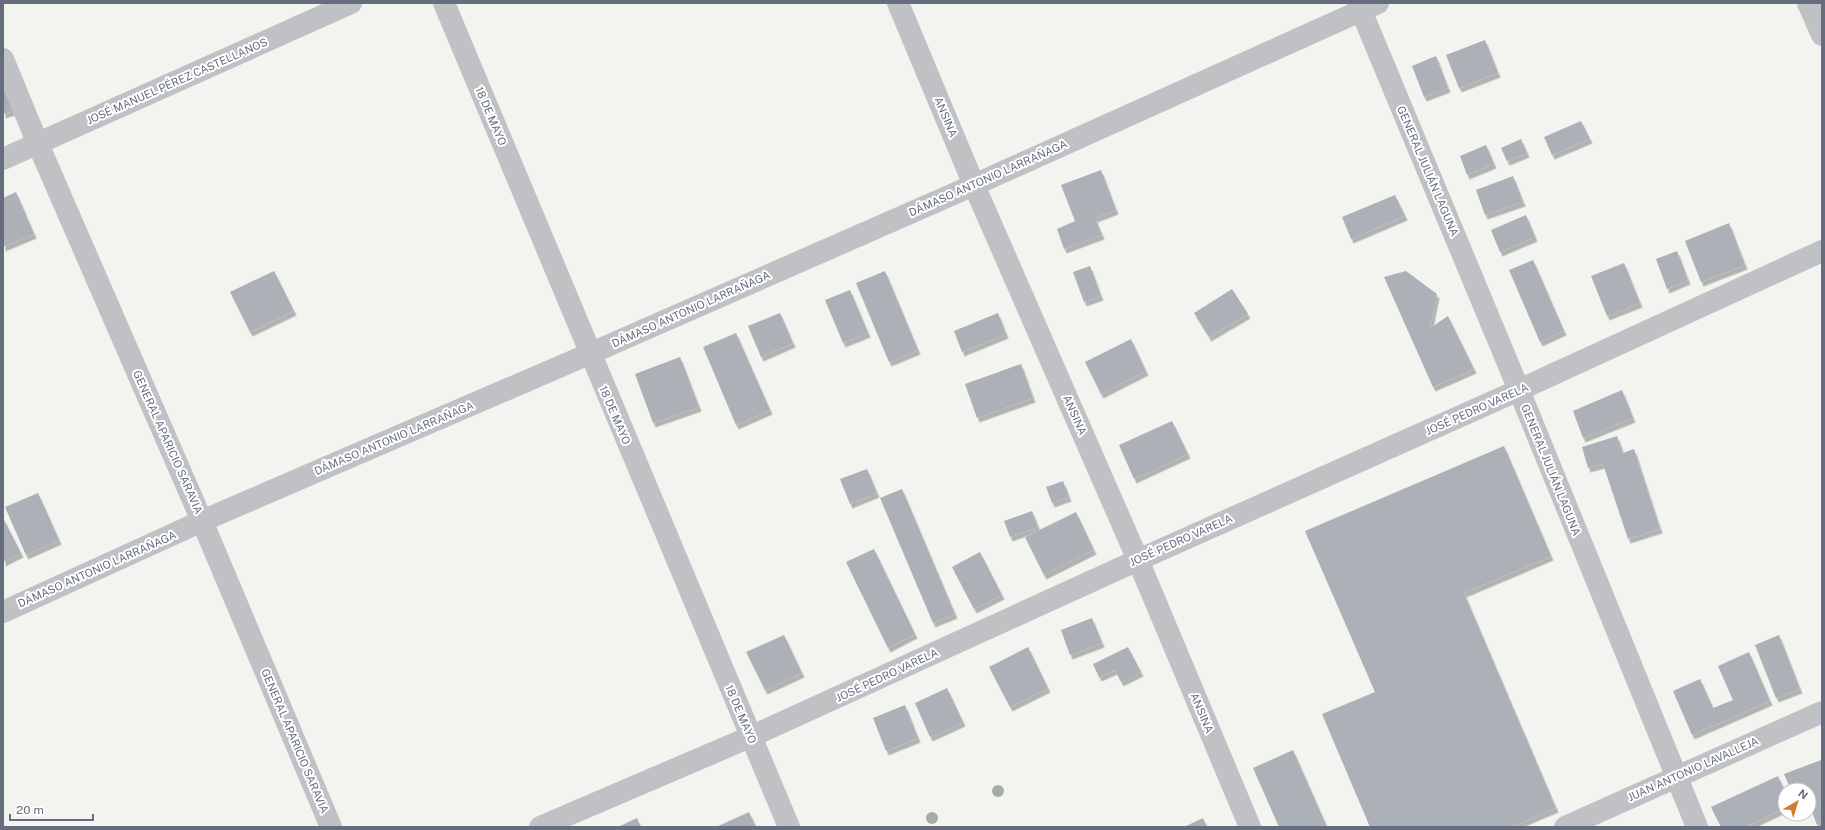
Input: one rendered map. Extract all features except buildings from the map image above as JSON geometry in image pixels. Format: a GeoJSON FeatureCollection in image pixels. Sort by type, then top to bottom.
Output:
{"type":"FeatureCollection","features":[{"type":"Feature","properties":{"kind":"street","name":"JOSÉ MANUEL PÉREZ CASTELLANOS"},"geometry":{"type":"LineString","coordinates":[[3,159],[351,3]]}},
{"type":"Feature","properties":{"kind":"street","name":"18 DE MAYO"},"geometry":{"type":"LineString","coordinates":[[444,3],[750,737],[789,827]]}},
{"type":"Feature","properties":{"kind":"street","name":"ANSINA"},"geometry":{"type":"LineString","coordinates":[[898,3],[974,185],[1138,560],[1250,827]]}},
{"type":"Feature","properties":{"kind":"street"},"geometry":{"type":"LineString","coordinates":[[1808,3],[1822,35]]}},
{"type":"Feature","properties":{"kind":"street","name":"DÁMASO ANTONIO LARRAÑAGA"},"geometry":{"type":"LineString","coordinates":[[3,612],[202,521],[590,354],[974,185],[1366,5]]}},
{"type":"Feature","properties":{"kind":"street","name":"GENERAL JULIÁN LAGUNA"},"geometry":{"type":"LineString","coordinates":[[1366,5],[1519,390],[1697,827]]}},
{"type":"Feature","properties":{"kind":"street","name":"GENERAL APARICIO SARAVIA"},"geometry":{"type":"LineString","coordinates":[[3,59],[38,144],[202,521],[331,827]]}},
{"type":"Feature","properties":{"kind":"street","name":"JOSÉ PEDRO VARELA"},"geometry":{"type":"LineString","coordinates":[[540,827],[750,737],[1138,560],[1519,390],[1822,251]]}},
{"type":"Feature","properties":{"kind":"street","name":"JUAN ANTONIO LAVALLEJA"},"geometry":{"type":"LineString","coordinates":[[1565,827],[1822,712]]}}]}
